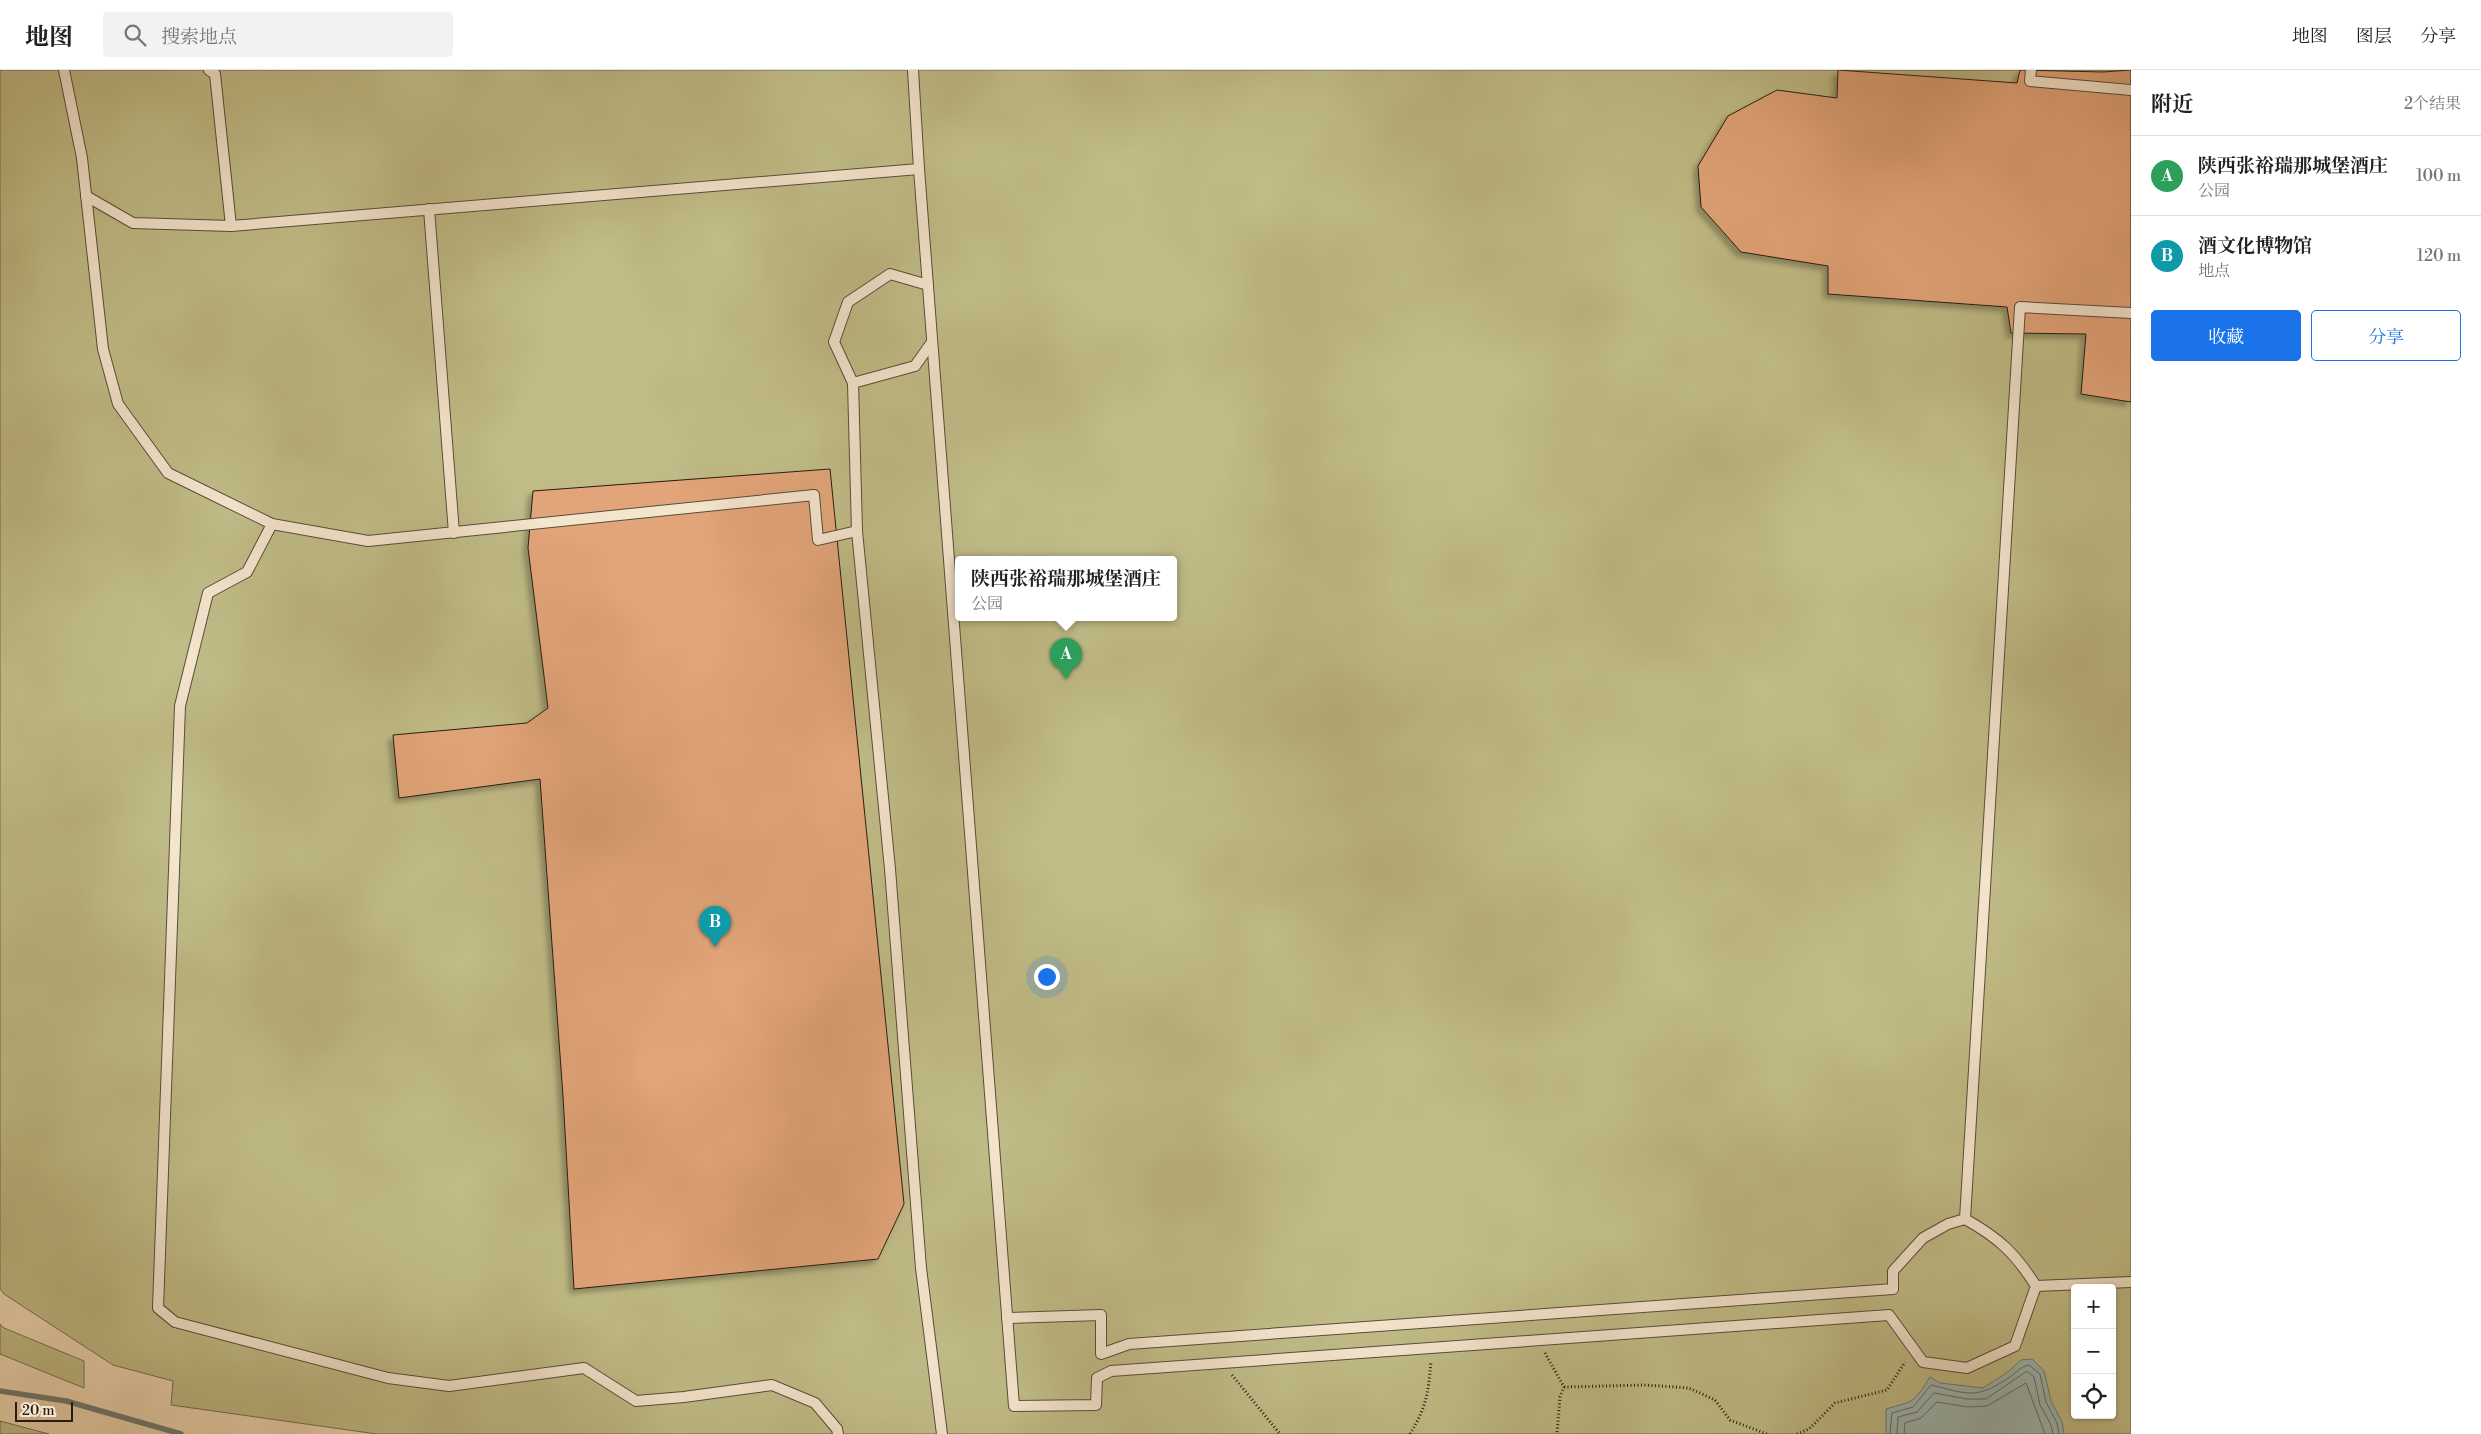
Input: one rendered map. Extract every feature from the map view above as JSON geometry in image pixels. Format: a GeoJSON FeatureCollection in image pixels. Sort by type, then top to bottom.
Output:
{"type":"FeatureCollection","features":[{"type":"Feature","properties":{"kind":"lane"},"geometry":{"type":"LineString","coordinates":[[64,70],[82,158],[103,349],[118,404],[168,472],[272,524],[368,541],[814,495],[818,540],[857,532]]}},
{"type":"Feature","properties":{"kind":"lane"},"geometry":{"type":"LineString","coordinates":[[209,70],[215,74],[231,226]]}},
{"type":"Feature","properties":{"kind":"lane"},"geometry":{"type":"LineString","coordinates":[[913,70],[932,342],[1014,1406],[1096,1405],[1097,1378],[1111,1371],[1889,1316],[1923,1362],[1967,1368],[2015,1346],[2036,1286]]}},
{"type":"Feature","properties":{"kind":"lane"},"geometry":{"type":"LineString","coordinates":[[2031,70],[2030,81],[2131,90]]}},
{"type":"Feature","properties":{"kind":"lane"},"geometry":{"type":"LineString","coordinates":[[86,196],[132,223],[231,226],[919,169]]}},
{"type":"Feature","properties":{"kind":"lane"},"geometry":{"type":"LineString","coordinates":[[429,209],[454,533]]}},
{"type":"Feature","properties":{"kind":"lane"},"geometry":{"type":"LineString","coordinates":[[928,284],[890,274],[848,302],[834,342],[852,382],[857,532],[890,869],[921,1268],[942,1434]]}},
{"type":"Feature","properties":{"kind":"lane"},"geometry":{"type":"LineString","coordinates":[[1965,1219],[2020,307],[2131,313]]}},
{"type":"Feature","properties":{"kind":"lane"},"geometry":{"type":"LineString","coordinates":[[852,382],[915,366],[932,342]]}},
{"type":"Feature","properties":{"kind":"lane"},"geometry":{"type":"LineString","coordinates":[[272,524],[247,572],[208,593],[180,706],[158,1308],[175,1322],[319,1362],[397,1379],[449,1386],[584,1368],[636,1401],[772,1386],[814,1403],[837,1429],[838,1434]]}},
{"type":"Feature","properties":{"kind":"lane"},"geometry":{"type":"LineString","coordinates":[[1008,1318],[1101,1315],[1101,1354],[1129,1344],[1892,1289],[1893,1271],[1923,1238],[1948,1224],[1965,1219],[1993,1235],[2022,1264],[2036,1286]]}},
{"type":"Feature","properties":{"kind":"lane"},"geometry":{"type":"LineString","coordinates":[[2036,1286],[2131,1282]]}},
{"type":"Feature","properties":{"kind":"path"},"geometry":{"type":"LineString","coordinates":[[1538,1341],[1564,1387]]}},
{"type":"Feature","properties":{"kind":"path"},"geometry":{"type":"LineString","coordinates":[[1410,1434],[1423,1413],[1428,1392],[1432,1348]]}},
{"type":"Feature","properties":{"kind":"path"},"geometry":{"type":"LineString","coordinates":[[1797,1434],[1809,1429],[1835,1403],[1887,1390],[1914,1349]]}},
{"type":"Feature","properties":{"kind":"path"},"geometry":{"type":"LineString","coordinates":[[1222,1363],[1280,1434]]}},
{"type":"Feature","properties":{"kind":"path"},"geometry":{"type":"LineString","coordinates":[[1564,1387],[1646,1385],[1689,1388],[1715,1400],[1730,1420],[1767,1434]]}},
{"type":"Feature","properties":{"kind":"path"},"geometry":{"type":"LineString","coordinates":[[1556,1434],[1560,1397],[1564,1387]]}},
{"type":"Feature","properties":{"kind":"shaded area"},"geometry":{"type":"Polygon","coordinates":[[[0,70],[2131,70],[2131,1434],[377,1434],[171,1405],[173,1381],[113,1365],[4,1294],[0,1289],[0,70]]]}},
{"type":"Feature","properties":{"kind":"shaded area"},"geometry":{"type":"Polygon","coordinates":[[[0,1324],[4,1328],[84,1361],[84,1388],[0,1354],[0,1324]]]}},
{"type":"Feature","properties":{"kind":"shaded area"},"geometry":{"type":"Polygon","coordinates":[[[0,1421],[49,1434],[0,1434],[0,1421]]]}},
{"type":"Feature","properties":{"kind":"water"},"geometry":{"type":"Polygon","coordinates":[[[2032,1359],[2044,1371],[2051,1401],[2062,1422],[2064,1434],[1886,1434],[1886,1409],[1912,1400],[1930,1377],[1940,1383],[1983,1388],[2008,1372],[2021,1360],[2032,1359]]]}},
{"type":"Feature","properties":{"kind":"building"},"geometry":{"type":"Polygon","coordinates":[[[1838,70],[2017,83],[2020,70],[2103,72],[2131,70],[2131,402],[2081,394],[2086,334],[2011,333],[2007,307],[1828,294],[1828,266],[1741,252],[1701,207],[1698,166],[1728,116],[1777,90],[1837,98],[1838,70]]]}},
{"type":"Feature","properties":{"kind":"building"},"geometry":{"type":"Polygon","coordinates":[[[830,469],[904,1204],[878,1259],[574,1289],[563,1096],[540,779],[399,798],[393,735],[527,723],[548,708],[528,548],[533,491],[830,469]]]}},
{"type":"Feature","properties":{"kind":"waterway"},"geometry":{"type":"LineString","coordinates":[[0,1391],[66,1401],[181,1434]]}},
{"type":"Feature","properties":{"kind":"place","name":"陕西张裕瑞那城堡酒庄"},"geometry":{"type":"Point","coordinates":[1066,679]}},
{"type":"Feature","properties":{"kind":"place","name":"酒文化博物馆"},"geometry":{"type":"Point","coordinates":[715,947]}}]}
